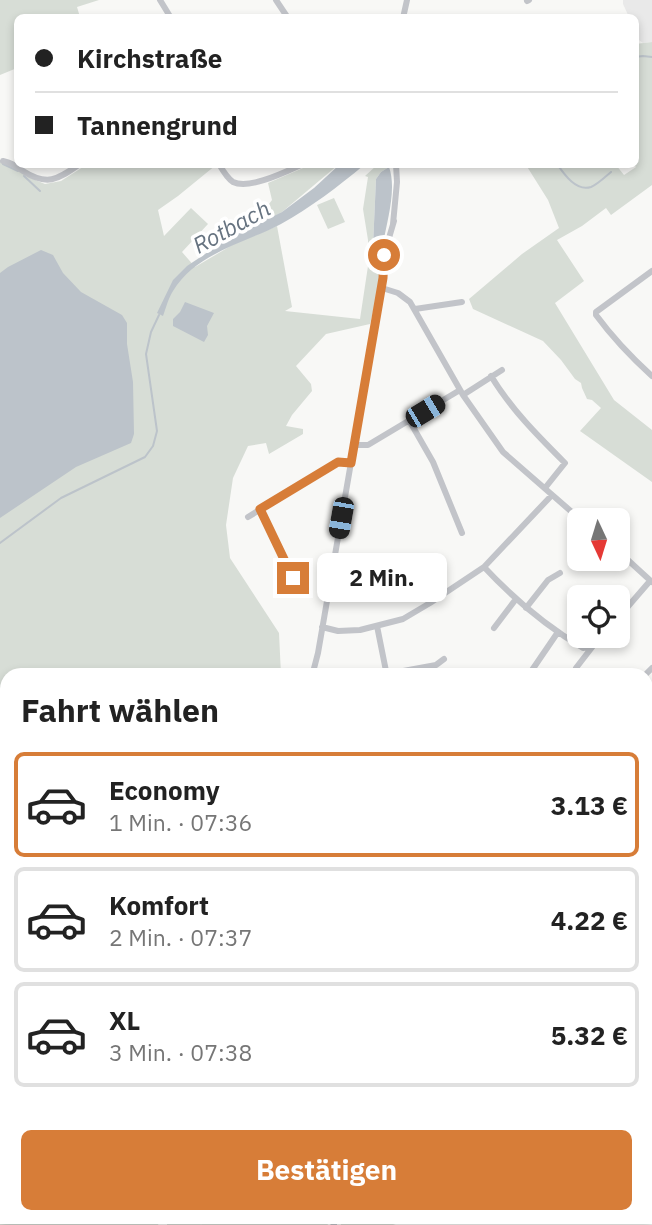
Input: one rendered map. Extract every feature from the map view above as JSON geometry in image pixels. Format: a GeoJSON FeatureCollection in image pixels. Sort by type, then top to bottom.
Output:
{"type":"FeatureCollection","features":[{"type":"Feature","properties":{"kind":"street"},"geometry":{"type":"LineString","coordinates":[[3,161],[14,165]]}},
{"type":"Feature","properties":{"kind":"street"},"geometry":{"type":"LineString","coordinates":[[20,168],[39,179],[52,180],[60,178],[74,168]]}},
{"type":"Feature","properties":{"kind":"street"},"geometry":{"type":"LineString","coordinates":[[222,168],[231,181],[246,184],[294,168]]}},
{"type":"Feature","properties":{"kind":"street"},"geometry":{"type":"LineString","coordinates":[[314,668],[382,288],[384,255],[394,221],[396,168]]}},
{"type":"Feature","properties":{"kind":"street"},"geometry":{"type":"LineString","coordinates":[[652,271],[598,309],[596,315],[622,347],[652,376]]}},
{"type":"Feature","properties":{"kind":"street"},"geometry":{"type":"LineString","coordinates":[[382,288],[405,296],[415,309],[462,393],[503,452],[567,508]]}},
{"type":"Feature","properties":{"kind":"street"},"geometry":{"type":"LineString","coordinates":[[415,309],[462,302]]}},
{"type":"Feature","properties":{"kind":"street"},"geometry":{"type":"LineString","coordinates":[[355,445],[368,444],[502,370]]}},
{"type":"Feature","properties":{"kind":"street"},"geometry":{"type":"LineString","coordinates":[[491,376],[528,425],[565,463],[545,488]]}},
{"type":"Feature","properties":{"kind":"street"},"geometry":{"type":"LineString","coordinates":[[409,421],[433,462],[462,533]]}},
{"type":"Feature","properties":{"kind":"street"},"geometry":{"type":"LineString","coordinates":[[248,517],[338,462],[351,463]]}},
{"type":"Feature","properties":{"kind":"street"},"geometry":{"type":"LineString","coordinates":[[322,628],[338,631],[360,630],[402,619],[430,603],[484,567],[552,495]]}},
{"type":"Feature","properties":{"kind":"street"},"geometry":{"type":"LineString","coordinates":[[260,509],[293,578]]}},
{"type":"Feature","properties":{"kind":"street"},"geometry":{"type":"LineString","coordinates":[[630,562],[651,582],[630,605]]}},
{"type":"Feature","properties":{"kind":"street"},"geometry":{"type":"LineString","coordinates":[[484,567],[516,600],[567,638]]}},
{"type":"Feature","properties":{"kind":"street"},"geometry":{"type":"LineString","coordinates":[[526,608],[548,580],[560,573]]}},
{"type":"Feature","properties":{"kind":"street"},"geometry":{"type":"LineString","coordinates":[[494,628],[516,600]]}},
{"type":"Feature","properties":{"kind":"street"},"geometry":{"type":"LineString","coordinates":[[377,626],[386,668]]}},
{"type":"Feature","properties":{"kind":"street"},"geometry":{"type":"LineString","coordinates":[[533,668],[558,632]]}},
{"type":"Feature","properties":{"kind":"street"},"geometry":{"type":"LineString","coordinates":[[576,668],[591,648]]}},
{"type":"Feature","properties":{"kind":"street"},"geometry":{"type":"LineString","coordinates":[[421,668],[436,665],[444,659]]}},
{"type":"Feature","properties":{"kind":"shaded area"},"geometry":{"type":"Polygon","coordinates":[[[0,0],[99,0],[77,7],[79,14],[14,14],[14,69],[0,75],[0,0]]]}},
{"type":"Feature","properties":{"kind":"shaded area"},"geometry":{"type":"Polygon","coordinates":[[[623,0],[652,0],[652,42],[643,43],[639,40],[639,14],[628,14],[623,0]]]}},
{"type":"Feature","properties":{"kind":"shaded area"},"geometry":{"type":"Polygon","coordinates":[[[652,42],[652,185],[611,215],[606,208],[557,240],[584,281],[555,303],[614,400],[652,430],[652,482],[580,431],[601,408],[587,399],[581,383],[543,341],[473,309],[469,299],[522,254],[559,228],[548,200],[528,168],[618,168],[624,175],[639,168],[639,44],[652,42]]]}},
{"type":"Feature","properties":{"kind":"shaded area"},"geometry":{"type":"Polygon","coordinates":[[[0,160],[45,184],[61,181],[81,168],[212,168],[158,210],[164,236],[191,208],[208,224],[182,252],[195,267],[234,244],[277,226],[292,307],[285,311],[360,319],[368,266],[368,240],[363,209],[368,177],[365,176],[374,168],[387,168],[376,179],[373,246],[381,248],[379,287],[370,324],[326,334],[296,366],[311,384],[312,391],[286,426],[303,429],[303,434],[269,454],[266,443],[248,446],[233,478],[226,525],[230,558],[279,633],[281,668],[0,668],[0,160]]]}},
{"type":"Feature","properties":{"kind":"shaded area"},"geometry":{"type":"Polygon","coordinates":[[[303,168],[334,168],[282,212],[251,228],[272,200],[268,183],[303,168]]]}},
{"type":"Feature","properties":{"kind":"shaded area"},"geometry":{"type":"Polygon","coordinates":[[[336,168],[360,168],[292,218],[222,250],[195,267],[173,291],[163,316],[157,313],[173,280],[187,266],[232,236],[282,212],[336,168]]]}},
{"type":"Feature","properties":{"kind":"shaded area"},"geometry":{"type":"Polygon","coordinates":[[[389,168],[392,185],[383,244],[381,248],[376,248],[373,246],[376,179],[381,172],[389,168]]]}},
{"type":"Feature","properties":{"kind":"shaded area"},"geometry":{"type":"Polygon","coordinates":[[[334,198],[345,222],[328,229],[317,205],[334,198]]]}},
{"type":"Feature","properties":{"kind":"shaded area"},"geometry":{"type":"Polygon","coordinates":[[[41,250],[53,255],[63,273],[81,292],[122,315],[127,323],[127,344],[133,382],[134,434],[131,443],[76,467],[0,518],[0,273],[41,250]]]}},
{"type":"Feature","properties":{"kind":"shaded area"},"geometry":{"type":"Polygon","coordinates":[[[185,302],[214,313],[207,326],[208,335],[204,342],[173,326],[173,319],[185,302]]]}},
{"type":"Feature","properties":{"kind":"shaded area"},"geometry":{"type":"Polygon","coordinates":[[[0,1224],[158,1224],[158,1225],[0,1224]]]}},
{"type":"Feature","properties":{"kind":"shaded area"},"geometry":{"type":"Polygon","coordinates":[[[201,1224],[201,1225],[167,1225],[201,1224]]]}},
{"type":"Feature","properties":{"kind":"shaded area"},"geometry":{"type":"Polygon","coordinates":[[[328,1224],[328,1225],[201,1225],[328,1224]]]}},
{"type":"Feature","properties":{"kind":"shaded area"},"geometry":{"type":"Polygon","coordinates":[[[341,1224],[396,1224],[393,1225],[341,1224]]]}},
{"type":"Feature","properties":{"kind":"waterway"},"geometry":{"type":"LineString","coordinates":[[639,56],[652,57]]}},
{"type":"Feature","properties":{"kind":"waterway"},"geometry":{"type":"LineString","coordinates":[[3,164],[18,171]]}},
{"type":"Feature","properties":{"kind":"waterway","name":"Rotbach"},"geometry":{"type":"LineString","coordinates":[[560,168],[575,185],[586,188],[611,172]]}},
{"type":"Feature","properties":{"kind":"waterway"},"geometry":{"type":"LineString","coordinates":[[24,176],[40,191]]}},
{"type":"Feature","properties":{"kind":"waterway","name":"Rotbach"},"geometry":{"type":"LineString","coordinates":[[0,543],[61,498],[145,457],[153,446],[157,431],[146,354],[151,332],[159,315]]}},
{"type":"Feature","properties":{"kind":"route"},"geometry":{"type":"LineString","coordinates":[[293,578],[260,509],[338,462],[351,463],[383,278],[384,255]]}}]}
